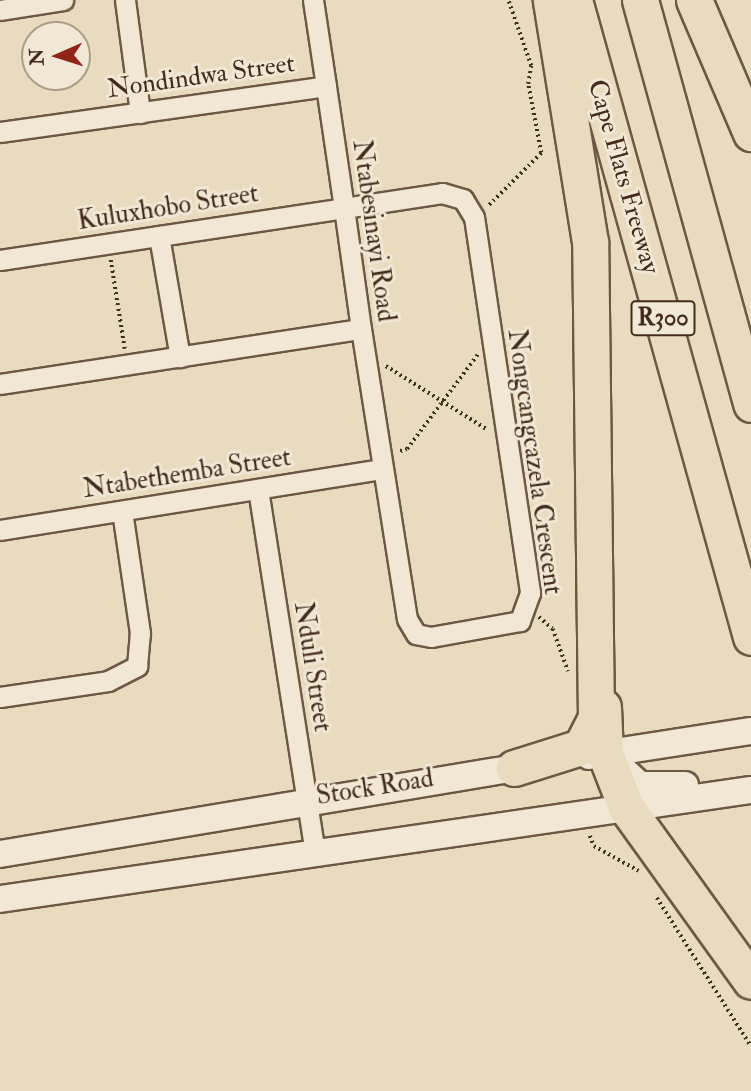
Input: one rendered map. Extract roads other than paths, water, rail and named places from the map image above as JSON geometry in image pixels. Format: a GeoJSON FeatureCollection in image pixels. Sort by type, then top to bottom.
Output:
{"type":"FeatureCollection","features":[{"type":"Feature","properties":{"kind":"highway"},"geometry":{"type":"LineString","coordinates":[[551,0],[584,185],[596,400],[605,753],[626,807],[751,981]]}},
{"type":"Feature","properties":{"kind":"highway","name":"Cape Flats Freeway"},"geometry":{"type":"LineString","coordinates":[[574,0],[751,637]]}},
{"type":"Feature","properties":{"kind":"highway","name":"R300"},"geometry":{"type":"LineString","coordinates":[[640,0],[751,404]]}},
{"type":"Feature","properties":{"kind":"highway"},"geometry":{"type":"LineString","coordinates":[[694,0],[751,133]]}},
{"type":"Feature","properties":{"kind":"highway"},"geometry":{"type":"LineString","coordinates":[[514,768],[581,747],[596,718],[596,400]]}},
{"type":"Feature","properties":{"kind":"main road","name":"Stock Road"},"geometry":{"type":"LineString","coordinates":[[0,854],[307,799],[751,732]]}},
{"type":"Feature","properties":{"kind":"main road"},"geometry":{"type":"LineString","coordinates":[[605,753],[640,785],[751,777]]}},
{"type":"Feature","properties":{"kind":"main road"},"geometry":{"type":"LineString","coordinates":[[0,899],[751,790]]}},
{"type":"Feature","properties":{"kind":"street"},"geometry":{"type":"LineString","coordinates":[[0,10],[62,0]]}},
{"type":"Feature","properties":{"kind":"street"},"geometry":{"type":"LineString","coordinates":[[125,0],[140,113]]}},
{"type":"Feature","properties":{"kind":"street","name":"Ntabesinayi Road"},"geometry":{"type":"LineString","coordinates":[[313,0],[381,461]]}},
{"type":"Feature","properties":{"kind":"street","name":"Nondindwa Street"},"geometry":{"type":"LineString","coordinates":[[0,132],[326,86]]}},
{"type":"Feature","properties":{"kind":"street","name":"Nongcangcazela Crescent"},"geometry":{"type":"LineString","coordinates":[[344,208],[442,193],[463,199],[474,217],[527,613],[511,626],[416,634],[407,619],[381,461]]}},
{"type":"Feature","properties":{"kind":"street","name":"Kuluxhobo Street"},"geometry":{"type":"LineString","coordinates":[[0,261],[344,208]]}},
{"type":"Feature","properties":{"kind":"street"},"geometry":{"type":"LineString","coordinates":[[159,236],[180,357]]}},
{"type":"Feature","properties":{"kind":"street"},"geometry":{"type":"LineString","coordinates":[[0,384],[361,329]]}},
{"type":"Feature","properties":{"kind":"street","name":"Ntabethemba Street"},"geometry":{"type":"LineString","coordinates":[[0,530],[258,489],[381,461]]}},
{"type":"Feature","properties":{"kind":"street","name":"Nduli Street"},"geometry":{"type":"LineString","coordinates":[[258,489],[315,853]]}},
{"type":"Feature","properties":{"kind":"street"},"geometry":{"type":"LineString","coordinates":[[0,697],[108,681],[137,666],[140,633],[122,511]]}}]}
